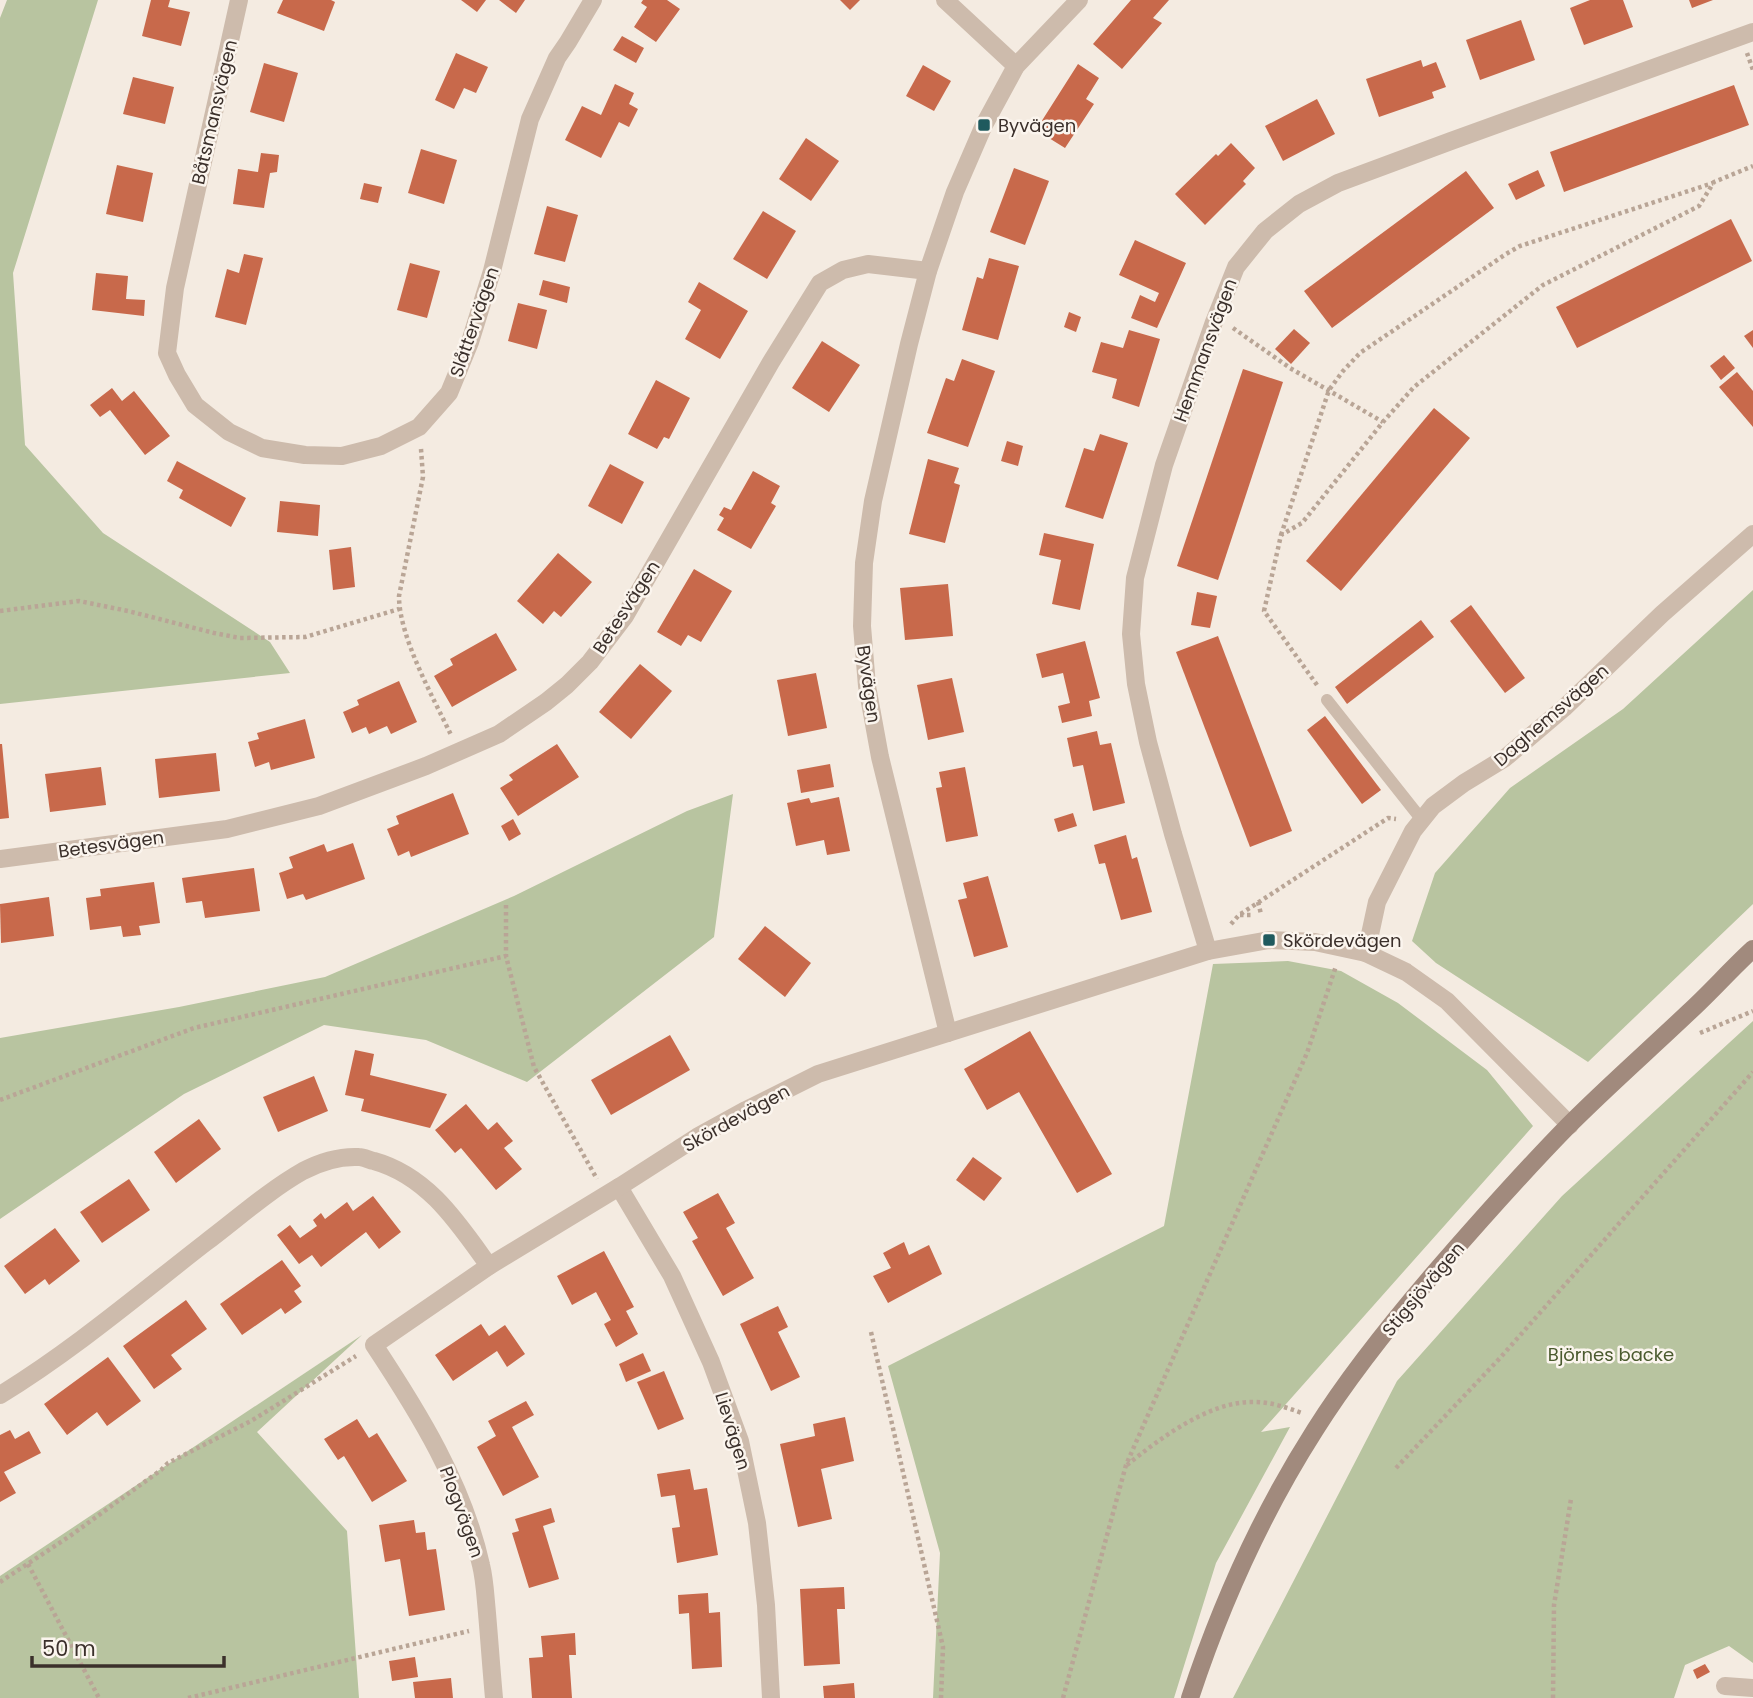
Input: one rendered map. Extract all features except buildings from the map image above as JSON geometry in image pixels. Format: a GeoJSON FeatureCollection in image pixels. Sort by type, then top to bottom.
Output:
{"type":"FeatureCollection","features":[{"type":"Feature","properties":{"kind":"main road","name":"Stigsjövägen"},"geometry":{"type":"LineString","coordinates":[[1191,1698],[1208,1646],[1236,1577],[1269,1508],[1340,1393],[1399,1315],[1466,1236],[1570,1125],[1753,949]]}},
{"type":"Feature","properties":{"kind":"street","name":"Båtsmansvägen"},"geometry":{"type":"LineString","coordinates":[[189,223],[239,0]]}},
{"type":"Feature","properties":{"kind":"street","name":"Slåttervägen"},"geometry":{"type":"LineString","coordinates":[[189,223],[175,288],[167,353],[195,405],[229,432],[262,448],[305,455],[342,456],[381,446],[419,427],[449,393],[460,368],[492,271],[530,119],[557,58],[593,0]]}},
{"type":"Feature","properties":{"kind":"street"},"geometry":{"type":"LineString","coordinates":[[945,0],[1016,66]]}},
{"type":"Feature","properties":{"kind":"street","name":"Byvägen"},"geometry":{"type":"LineString","coordinates":[[948,1033],[880,757],[867,686],[862,626],[864,563],[873,501],[909,344],[928,271],[955,192],[979,136],[1016,66],[1079,0]]}},
{"type":"Feature","properties":{"kind":"street","name":"Hemmansvägen"},"geometry":{"type":"LineString","coordinates":[[1208,951],[1148,742],[1136,684],[1131,634],[1135,578],[1164,465],[1236,267],[1265,231],[1300,204],[1338,183],[1753,32]]}},
{"type":"Feature","properties":{"kind":"street","name":"Betesvägen"},"geometry":{"type":"LineString","coordinates":[[0,859],[227,829],[319,806],[426,766],[499,734],[547,702],[590,662],[625,617],[771,362],[820,284],[843,270],[867,264],[928,271]]}},
{"type":"Feature","properties":{"kind":"street","name":"Daghemsvägen"},"geometry":{"type":"LineString","coordinates":[[1366,953],[1377,902],[1413,831],[1433,806],[1505,758],[1564,708],[1662,614],[1753,534]]}},
{"type":"Feature","properties":{"kind":"street","name":"Skördevägen"},"geometry":{"type":"LineString","coordinates":[[374,1345],[488,1266],[613,1191],[696,1137],[818,1074],[1208,951],[1269,940],[1315,942],[1366,953],[1406,972],[1447,1001],[1570,1125]]}},
{"type":"Feature","properties":{"kind":"street"},"geometry":{"type":"LineString","coordinates":[[0,1395],[25,1380],[119,1310],[269,1193],[304,1171],[328,1160],[360,1157],[389,1165],[420,1183],[452,1216],[488,1266]]}},
{"type":"Feature","properties":{"kind":"street","name":"Lievägen"},"geometry":{"type":"LineString","coordinates":[[613,1191],[672,1276],[711,1362],[740,1441],[757,1523],[766,1605],[771,1698]]}},
{"type":"Feature","properties":{"kind":"street","name":"Plogvägen"},"geometry":{"type":"LineString","coordinates":[[374,1345],[409,1397],[441,1456],[467,1514],[482,1567],[494,1698]]}},
{"type":"Feature","properties":{"kind":"street"},"geometry":{"type":"LineString","coordinates":[[1725,1686],[1753,1688]]}},
{"type":"Feature","properties":{"kind":"lane"},"geometry":{"type":"LineString","coordinates":[[1327,700],[1422,820]]}},
{"type":"Feature","properties":{"kind":"path"},"geometry":{"type":"LineString","coordinates":[[1751,64],[1753,70]]}},
{"type":"Feature","properties":{"kind":"path"},"geometry":{"type":"LineString","coordinates":[[1327,700],[1264,611],[1281,534],[1329,390],[1343,370],[1360,353],[1520,246],[1714,182],[1753,166]]}},
{"type":"Feature","properties":{"kind":"path"},"geometry":{"type":"LineString","coordinates":[[1281,534],[1302,523],[1414,387],[1543,285],[1699,206],[1714,182]]}},
{"type":"Feature","properties":{"kind":"path"},"geometry":{"type":"LineString","coordinates":[[1235,329],[1290,368],[1383,422]]}},
{"type":"Feature","properties":{"kind":"path"},"geometry":{"type":"LineString","coordinates":[[419,427],[423,477],[399,596],[399,609],[412,652],[458,752]]}},
{"type":"Feature","properties":{"kind":"path"},"geometry":{"type":"LineString","coordinates":[[0,611],[79,601],[240,638],[305,637],[399,609]]}},
{"type":"Feature","properties":{"kind":"path"},"geometry":{"type":"LineString","coordinates":[[1208,951],[1239,915],[1388,818],[1422,820]]}},
{"type":"Feature","properties":{"kind":"path"},"geometry":{"type":"LineString","coordinates":[[1258,902],[1261,914]]}},
{"type":"Feature","properties":{"kind":"path"},"geometry":{"type":"LineString","coordinates":[[506,905],[506,957],[534,1067],[613,1191]]}},
{"type":"Feature","properties":{"kind":"path"},"geometry":{"type":"LineString","coordinates":[[1239,915],[1252,915]]}},
{"type":"Feature","properties":{"kind":"path"},"geometry":{"type":"LineString","coordinates":[[1063,1698],[1126,1465],[1307,1053],[1342,948]]}},
{"type":"Feature","properties":{"kind":"path"},"geometry":{"type":"LineString","coordinates":[[0,1100],[194,1028],[506,957]]}},
{"type":"Feature","properties":{"kind":"path"},"geometry":{"type":"LineString","coordinates":[[1396,1468],[1500,1358],[1753,1072]]}},
{"type":"Feature","properties":{"kind":"path"},"geometry":{"type":"LineString","coordinates":[[871,1332],[943,1647],[941,1698]]}},
{"type":"Feature","properties":{"kind":"path"},"geometry":{"type":"LineString","coordinates":[[0,1582],[80,1529],[168,1463],[251,1421],[374,1345]]}},
{"type":"Feature","properties":{"kind":"path"},"geometry":{"type":"LineString","coordinates":[[1126,1465],[1152,1444],[1191,1420],[1224,1406],[1249,1402],[1277,1405],[1306,1414]]}},
{"type":"Feature","properties":{"kind":"path"},"geometry":{"type":"LineString","coordinates":[[1553,1698],[1554,1605],[1571,1499]]}},
{"type":"Feature","properties":{"kind":"path"},"geometry":{"type":"LineString","coordinates":[[28,1564],[100,1698]]}},
{"type":"Feature","properties":{"kind":"path"},"geometry":{"type":"LineString","coordinates":[[187,1698],[489,1626]]}},
{"type":"Feature","properties":{"kind":"green space"},"geometry":{"type":"Polygon","coordinates":[[[7,0],[98,0],[13,273],[25,445],[103,533],[270,642],[290,673],[0,704],[0,18],[7,0]]]}},
{"type":"Feature","properties":{"kind":"green space"},"geometry":{"type":"Polygon","coordinates":[[[1753,590],[1753,904],[1588,1062],[1436,963],[1412,941],[1435,873],[1510,788],[1623,709],[1753,590]]]}},
{"type":"Feature","properties":{"kind":"green space"},"geometry":{"type":"Polygon","coordinates":[[[733,794],[714,937],[527,1082],[426,1040],[324,1025],[184,1094],[0,1219],[0,1038],[179,1007],[325,977],[514,896],[687,811],[733,794]]]}},
{"type":"Feature","properties":{"kind":"green space"},"geometry":{"type":"Polygon","coordinates":[[[1288,961],[1341,971],[1398,1003],[1487,1070],[1533,1126],[1261,1432],[1290,1427],[1216,1563],[1174,1698],[933,1698],[940,1553],[888,1366],[1164,1226],[1213,964],[1288,961]]]}},
{"type":"Feature","properties":{"kind":"green space","name":"Björnes backe"},"geometry":{"type":"Polygon","coordinates":[[[1753,1021],[1753,1663],[1729,1646],[1685,1665],[1674,1698],[1233,1698],[1397,1381],[1562,1196],[1753,1021]]]}},
{"type":"Feature","properties":{"kind":"green space"},"geometry":{"type":"Polygon","coordinates":[[[362,1335],[257,1432],[347,1531],[359,1698],[0,1698],[0,1576],[362,1335]]]}},
{"type":"Feature","properties":{"kind":"place","name":"Byvägen"},"geometry":{"type":"Point","coordinates":[984,125]}},
{"type":"Feature","properties":{"kind":"place","name":"Skördevägen"},"geometry":{"type":"Point","coordinates":[1269,940]}}]}
